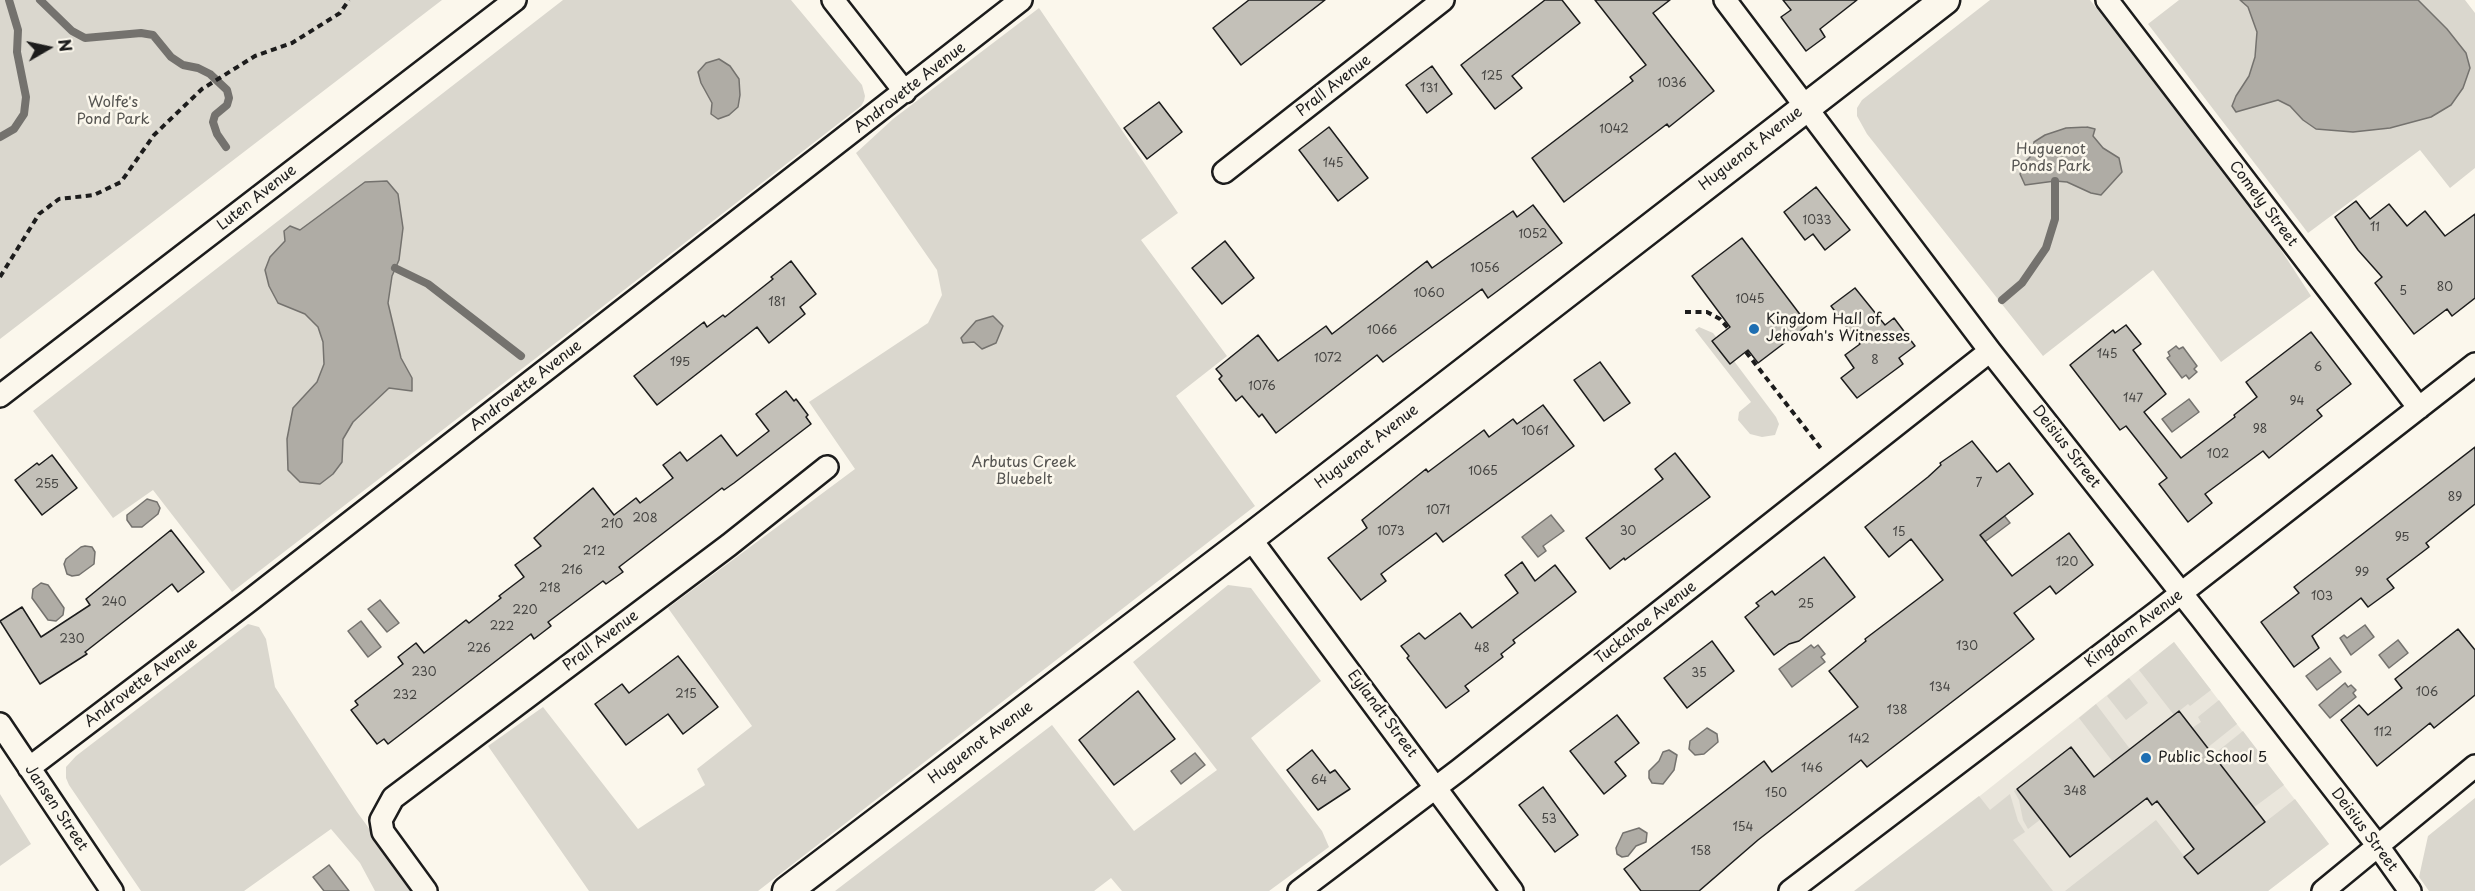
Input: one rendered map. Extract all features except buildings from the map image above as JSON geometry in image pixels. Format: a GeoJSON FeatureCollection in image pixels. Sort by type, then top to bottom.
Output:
{"type":"FeatureCollection","features":[{"type":"Feature","properties":{"kind":"street","name":"Luten Avenue"},"geometry":{"type":"LineString","coordinates":[[0,396],[515,0]]}},
{"type":"Feature","properties":{"kind":"street"},"geometry":{"type":"LineString","coordinates":[[833,0],[905,92]]}},
{"type":"Feature","properties":{"kind":"street","name":"Androvette Avenue"},"geometry":{"type":"LineString","coordinates":[[29,768],[249,601],[1021,0]]}},
{"type":"Feature","properties":{"kind":"street","name":"Prall Avenue"},"geometry":{"type":"LineString","coordinates":[[1224,172],[1443,0]]}},
{"type":"Feature","properties":{"kind":"street","name":"Deisius Street"},"geometry":{"type":"LineString","coordinates":[[1725,0],[1990,351],[2378,846],[2410,891]]}},
{"type":"Feature","properties":{"kind":"street","name":"Huguenot Avenue"},"geometry":{"type":"LineString","coordinates":[[787,891],[1251,538],[1945,0]]}},
{"type":"Feature","properties":{"kind":"street","name":"Comely Street"},"geometry":{"type":"LineString","coordinates":[[2107,0],[2419,408]]}},
{"type":"Feature","properties":{"kind":"street","name":"Tuckahoe Avenue"},"geometry":{"type":"LineString","coordinates":[[1299,891],[1436,788],[1990,351]]}},
{"type":"Feature","properties":{"kind":"street","name":"Kingdom Avenue"},"geometry":{"type":"LineString","coordinates":[[1790,891],[2181,593],[2475,364]]}},
{"type":"Feature","properties":{"kind":"street","name":"Prall Avenue"},"geometry":{"type":"LineString","coordinates":[[426,891],[383,832],[381,820],[393,798],[729,545],[827,467]]}},
{"type":"Feature","properties":{"kind":"street","name":"Eylandt Street"},"geometry":{"type":"LineString","coordinates":[[1251,538],[1512,891]]}},
{"type":"Feature","properties":{"kind":"street","name":"Jansen Street"},"geometry":{"type":"LineString","coordinates":[[0,724],[112,891]]}},
{"type":"Feature","properties":{"kind":"street"},"geometry":{"type":"LineString","coordinates":[[2323,891],[2475,766]]}},
{"type":"Feature","properties":{"kind":"path"},"geometry":{"type":"LineString","coordinates":[[0,277],[39,214],[59,199],[94,195],[121,182],[154,135],[202,89],[255,56],[292,43],[340,13],[349,0]]}},
{"type":"Feature","properties":{"kind":"path"},"geometry":{"type":"LineString","coordinates":[[1685,312],[1707,312],[1720,318],[1728,328]]}},
{"type":"Feature","properties":{"kind":"path"},"geometry":{"type":"LineString","coordinates":[[1746,352],[1823,451]]}},
{"type":"Feature","properties":{"kind":"shaded area"},"geometry":{"type":"Polygon","coordinates":[[[2240,0],[2418,0],[2447,29],[2466,53],[2470,68],[2463,88],[2451,105],[2431,117],[2390,128],[2353,132],[2316,129],[2303,120],[2290,106],[2278,100],[2236,112],[2232,106],[2249,76],[2255,57],[2257,32],[2248,7],[2240,0]]]}},
{"type":"Feature","properties":{"kind":"shaded area"},"geometry":{"type":"Polygon","coordinates":[[[719,59],[730,66],[739,79],[740,95],[738,107],[729,115],[718,119],[711,114],[712,103],[698,72],[706,63],[719,59]]]}},
{"type":"Feature","properties":{"kind":"shaded area"},"geometry":{"type":"Polygon","coordinates":[[[2066,128],[2095,129],[2093,136],[2103,148],[2119,158],[2122,172],[2101,195],[2067,182],[2055,181],[2025,185],[2020,174],[2025,162],[2032,155],[2034,142],[2045,135],[2066,128]]]}},
{"type":"Feature","properties":{"kind":"shaded area"},"geometry":{"type":"Polygon","coordinates":[[[387,181],[398,194],[403,228],[399,260],[392,276],[388,303],[401,358],[412,378],[412,391],[389,388],[353,422],[343,439],[342,462],[333,474],[320,484],[300,482],[288,470],[287,439],[293,408],[317,382],[324,364],[323,342],[318,327],[305,314],[278,303],[269,286],[265,270],[270,257],[285,241],[284,231],[290,226],[300,230],[365,182],[387,181]]]}},
{"type":"Feature","properties":{"kind":"shaded area"},"geometry":{"type":"Polygon","coordinates":[[[993,316],[1003,326],[996,343],[982,349],[974,342],[963,343],[961,338],[976,321],[993,316]]]}},
{"type":"Feature","properties":{"kind":"shaded area"},"geometry":{"type":"Polygon","coordinates":[[[2176,346],[2179,349],[2183,347],[2197,366],[2194,369],[2197,372],[2189,379],[2186,375],[2182,378],[2167,358],[2170,356],[2168,352],[2176,346]]]}},
{"type":"Feature","properties":{"kind":"shaded area"},"geometry":{"type":"Polygon","coordinates":[[[2189,399],[2199,412],[2172,432],[2162,419],[2189,399]]]}},
{"type":"Feature","properties":{"kind":"shaded area"},"geometry":{"type":"Polygon","coordinates":[[[147,499],[157,502],[160,508],[158,514],[142,527],[132,527],[127,520],[127,515],[147,499]]]}},
{"type":"Feature","properties":{"kind":"shaded area"},"geometry":{"type":"Polygon","coordinates":[[[1998,508],[2010,523],[1982,544],[1970,529],[1998,508]]]}},
{"type":"Feature","properties":{"kind":"shaded area"},"geometry":{"type":"Polygon","coordinates":[[[1551,515],[1564,531],[1543,546],[1546,551],[1538,557],[1522,537],[1551,515]]]}},
{"type":"Feature","properties":{"kind":"shaded area"},"geometry":{"type":"Polygon","coordinates":[[[85,546],[92,547],[95,552],[94,564],[79,575],[67,574],[64,564],[66,559],[85,546]]]}},
{"type":"Feature","properties":{"kind":"shaded area"},"geometry":{"type":"Polygon","coordinates":[[[41,583],[48,585],[64,608],[63,615],[56,621],[48,620],[32,598],[33,589],[41,583]]]}},
{"type":"Feature","properties":{"kind":"shaded area"},"geometry":{"type":"Polygon","coordinates":[[[380,600],[399,623],[387,632],[368,609],[380,600]]]}},
{"type":"Feature","properties":{"kind":"shaded area"},"geometry":{"type":"Polygon","coordinates":[[[361,621],[381,647],[368,657],[348,631],[361,621]]]}},
{"type":"Feature","properties":{"kind":"shaded area"},"geometry":{"type":"Polygon","coordinates":[[[2365,625],[2374,637],[2351,655],[2340,638],[2344,635],[2347,638],[2365,625]]]}},
{"type":"Feature","properties":{"kind":"shaded area"},"geometry":{"type":"Polygon","coordinates":[[[2398,640],[2408,653],[2389,668],[2379,655],[2398,640]]]}},
{"type":"Feature","properties":{"kind":"shaded area","name":"Public School 5"},"geometry":{"type":"Polygon","coordinates":[[[2174,642],[2329,844],[2268,891],[2002,891],[1947,822],[2174,642]]]}},
{"type":"Feature","properties":{"kind":"shaded area"},"geometry":{"type":"Polygon","coordinates":[[[1811,645],[1814,648],[1818,645],[1825,654],[1821,657],[1825,662],[1792,687],[1779,669],[1811,645]]]}},
{"type":"Feature","properties":{"kind":"shaded area"},"geometry":{"type":"Polygon","coordinates":[[[2330,658],[2341,672],[2317,690],[2306,676],[2330,658]]]}},
{"type":"Feature","properties":{"kind":"shaded area"},"geometry":{"type":"Polygon","coordinates":[[[2345,683],[2356,690],[2353,693],[2356,697],[2330,718],[2319,705],[2345,683]]]}},
{"type":"Feature","properties":{"kind":"shaded area"},"geometry":{"type":"Polygon","coordinates":[[[1707,728],[1717,734],[1718,742],[1704,754],[1695,755],[1689,749],[1690,741],[1707,728]]]}},
{"type":"Feature","properties":{"kind":"shaded area"},"geometry":{"type":"Polygon","coordinates":[[[1669,750],[1677,755],[1674,770],[1663,784],[1652,783],[1649,771],[1659,761],[1663,752],[1669,750]]]}},
{"type":"Feature","properties":{"kind":"shaded area"},"geometry":{"type":"Polygon","coordinates":[[[1195,753],[1205,765],[1181,784],[1171,771],[1195,753]]]}},
{"type":"Feature","properties":{"kind":"shaded area"},"geometry":{"type":"Polygon","coordinates":[[[1639,828],[1647,833],[1646,842],[1636,846],[1628,856],[1622,857],[1617,854],[1616,848],[1623,833],[1639,828]]]}},
{"type":"Feature","properties":{"kind":"shaded area"},"geometry":{"type":"Polygon","coordinates":[[[329,865],[349,891],[324,891],[313,877],[329,865]]]}},
{"type":"Feature","properties":{"kind":"green space","name":"Wolfe's Pond Park"},"geometry":{"type":"Polygon","coordinates":[[[0,0],[442,0],[0,339],[0,0]]]}},
{"type":"Feature","properties":{"kind":"green space"},"geometry":{"type":"Polygon","coordinates":[[[563,0],[791,0],[862,85],[864,101],[861,106],[232,592],[153,490],[113,518],[33,411],[563,0]]]}},
{"type":"Feature","properties":{"kind":"green space","name":"Huguenot Ponds Park"},"geometry":{"type":"Polygon","coordinates":[[[1990,0],[2090,0],[2184,117],[2272,236],[2311,296],[2221,362],[2153,270],[2043,356],[1867,134],[1857,116],[1857,108],[1862,100],[1990,0]]]}},
{"type":"Feature","properties":{"kind":"green space"},"geometry":{"type":"Polygon","coordinates":[[[2179,0],[2465,0],[2475,13],[2475,168],[2450,188],[2420,150],[2308,233],[2148,24],[2179,0]]]}},
{"type":"Feature","properties":{"kind":"green space","name":"Arbutus Creek Bluebelt"},"geometry":{"type":"Polygon","coordinates":[[[1039,8],[1178,213],[1141,240],[1227,356],[1176,396],[1255,506],[758,891],[589,891],[488,746],[543,707],[638,829],[705,785],[697,769],[752,726],[668,608],[855,469],[809,402],[928,323],[942,295],[937,270],[856,153],[893,119],[1039,8]]]}},
{"type":"Feature","properties":{"kind":"green space"},"geometry":{"type":"Polygon","coordinates":[[[1699,327],[1713,333],[1776,417],[1779,424],[1775,435],[1762,437],[1750,434],[1738,420],[1739,412],[1751,402],[1695,330],[1699,327]]]}},
{"type":"Feature","properties":{"kind":"green space"},"geometry":{"type":"Polygon","coordinates":[[[1228,585],[1251,588],[1321,681],[1251,738],[1322,831],[1329,847],[1269,891],[1122,891],[1111,878],[1094,891],[835,891],[1052,725],[1134,831],[1217,770],[1133,662],[1228,585]]]}},
{"type":"Feature","properties":{"kind":"green space"},"geometry":{"type":"Polygon","coordinates":[[[248,624],[259,627],[266,639],[275,687],[357,812],[415,891],[375,891],[360,863],[331,829],[244,891],[141,891],[69,785],[66,778],[66,767],[76,756],[248,624]]]}},
{"type":"Feature","properties":{"kind":"green space"},"geometry":{"type":"Polygon","coordinates":[[[2174,642],[2211,690],[2174,715],[2139,670],[2174,642]]]}},
{"type":"Feature","properties":{"kind":"green space"},"geometry":{"type":"Polygon","coordinates":[[[2129,678],[2148,703],[2126,720],[2107,696],[2129,678]]]}},
{"type":"Feature","properties":{"kind":"green space"},"geometry":{"type":"Polygon","coordinates":[[[2219,700],[2237,724],[2207,748],[2192,728],[2201,722],[2198,717],[2219,700]]]}},
{"type":"Feature","properties":{"kind":"green space"},"geometry":{"type":"Polygon","coordinates":[[[2096,704],[2130,749],[2113,762],[2079,718],[2096,704]]]}},
{"type":"Feature","properties":{"kind":"green space"},"geometry":{"type":"Polygon","coordinates":[[[2243,731],[2284,785],[2253,808],[2213,755],[2243,731]]]}},
{"type":"Feature","properties":{"kind":"green space"},"geometry":{"type":"Polygon","coordinates":[[[2017,789],[2041,819],[2028,829],[2014,791],[2017,789]]]}},
{"type":"Feature","properties":{"kind":"green space"},"geometry":{"type":"Polygon","coordinates":[[[0,794],[31,844],[0,866],[0,794]]]}},
{"type":"Feature","properties":{"kind":"green space"},"geometry":{"type":"Polygon","coordinates":[[[2010,794],[2018,821],[2025,832],[2013,840],[2053,891],[1854,891],[1979,796],[1990,810],[2010,794]]]}},
{"type":"Feature","properties":{"kind":"green space"},"geometry":{"type":"Polygon","coordinates":[[[2475,798],[2475,891],[2429,891],[2419,877],[2428,836],[2475,798]]]}},
{"type":"Feature","properties":{"kind":"green space"},"geometry":{"type":"Polygon","coordinates":[[[2295,799],[2329,844],[2268,891],[2065,891],[2156,820],[2198,874],[2295,799]]]}},
{"type":"Feature","properties":{"kind":"waterway"},"geometry":{"type":"LineString","coordinates":[[0,137],[14,129],[24,114],[26,97],[17,52],[18,30],[9,0]]}},
{"type":"Feature","properties":{"kind":"waterway"},"geometry":{"type":"LineString","coordinates":[[40,0],[72,31],[85,38],[141,33],[153,35],[171,57],[183,65],[198,68],[210,74],[227,90],[229,98],[227,105],[215,115],[213,122],[217,134],[226,147]]}},
{"type":"Feature","properties":{"kind":"waterway"},"geometry":{"type":"LineString","coordinates":[[2002,300],[2022,283],[2046,248],[2055,219],[2055,181]]}},
{"type":"Feature","properties":{"kind":"waterway"},"geometry":{"type":"LineString","coordinates":[[395,268],[428,284],[521,356]]}},
{"type":"Feature","properties":{"kind":"place","name":"Kingdom Hall of Jehovah's Witnesses"},"geometry":{"type":"Point","coordinates":[1754,329]}},
{"type":"Feature","properties":{"kind":"place","name":"Public School 5"},"geometry":{"type":"Point","coordinates":[2146,758]}}]}
